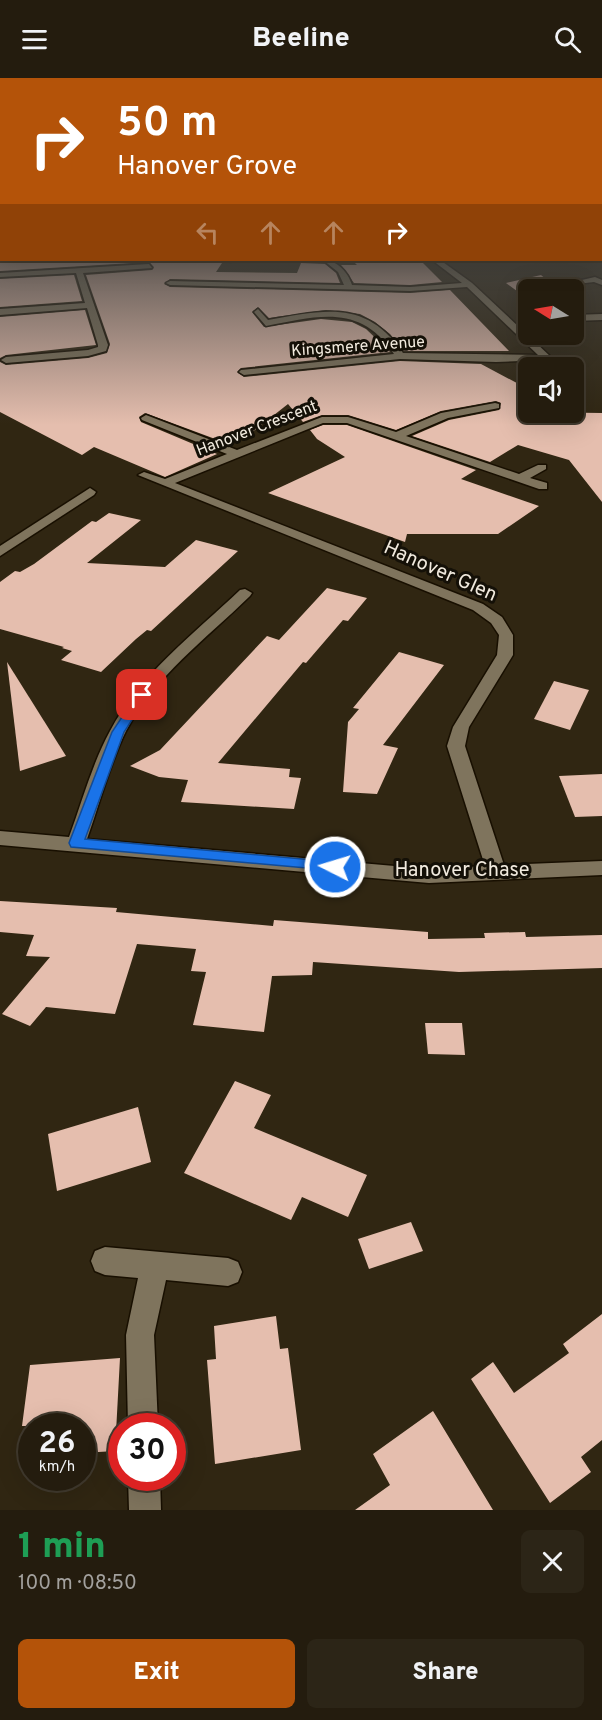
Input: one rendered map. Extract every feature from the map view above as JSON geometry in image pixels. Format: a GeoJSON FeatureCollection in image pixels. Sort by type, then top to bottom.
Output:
{"type":"FeatureCollection","features":[{"type":"Feature","properties":{"kind":"street"},"geometry":{"type":"LineString","coordinates":[[6,360],[103,349],[84,291]]}},
{"type":"Feature","properties":{"kind":"street","name":"Kingsmere Avenue"},"geometry":{"type":"LineString","coordinates":[[244,372],[400,356],[496,359],[546,357],[513,321],[475,291]]}},
{"type":"Feature","properties":{"kind":"street"},"geometry":{"type":"LineString","coordinates":[[0,312],[88,305]]}},
{"type":"Feature","properties":{"kind":"street"},"geometry":{"type":"LineString","coordinates":[[258,312],[266,323],[306,316],[355,314],[385,334],[400,356]]}},
{"type":"Feature","properties":{"kind":"street"},"geometry":{"type":"LineString","coordinates":[[584,318],[602,317]]}},
{"type":"Feature","properties":{"kind":"street"},"geometry":{"type":"LineString","coordinates":[[397,436],[431,418],[495,406]]}},
{"type":"Feature","properties":{"kind":"street"},"geometry":{"type":"LineString","coordinates":[[477,408],[491,421]]}},
{"type":"Feature","properties":{"kind":"street"},"geometry":{"type":"LineString","coordinates":[[146,418],[236,454]]}},
{"type":"Feature","properties":{"kind":"street","name":"Hanover Crescent"},"geometry":{"type":"LineString","coordinates":[[165,483],[322,420],[348,420],[543,486]]}},
{"type":"Feature","properties":{"kind":"street"},"geometry":{"type":"LineString","coordinates":[[521,478],[542,467]]}},
{"type":"Feature","properties":{"kind":"street","name":"Hanover Glen"},"geometry":{"type":"LineString","coordinates":[[144,475],[478,607],[497,620],[506,635],[505,655],[461,727],[456,746],[497,873]]}},
{"type":"Feature","properties":{"kind":"street"},"geometry":{"type":"LineString","coordinates":[[0,552],[90,492]]}},
{"type":"Feature","properties":{"kind":"street"},"geometry":{"type":"LineString","coordinates":[[76,843],[118,732],[134,706],[151,685],[245,593]]}},
{"type":"Feature","properties":{"kind":"street","name":"Hanover Chase"},"geometry":{"type":"LineString","coordinates":[[0,838],[429,876],[602,868]]}},
{"type":"Feature","properties":{"kind":"street"},"geometry":{"type":"LineString","coordinates":[[105,1261],[228,1272]]}},
{"type":"Feature","properties":{"kind":"street"},"geometry":{"type":"LineString","coordinates":[[143,1413],[140,1335],[155,1265]]}},
{"type":"Feature","properties":{"kind":"street"},"geometry":{"type":"LineString","coordinates":[[144,1491],[145,1510]]}},
{"type":"Feature","properties":{"kind":"building"},"geometry":{"type":"Polygon","coordinates":[[[0,291],[79,291],[82,301],[0,307],[0,291]]]}},
{"type":"Feature","properties":{"kind":"building"},"geometry":{"type":"Polygon","coordinates":[[[92,291],[410,293],[451,291],[509,351],[404,351],[390,334],[360,314],[326,310],[269,318],[258,307],[252,312],[264,327],[321,319],[352,322],[366,329],[390,352],[241,368],[237,372],[244,377],[400,361],[481,364],[518,384],[518,423],[584,423],[584,413],[602,413],[602,502],[569,460],[518,445],[490,462],[412,436],[449,420],[499,410],[501,403],[496,401],[441,411],[396,430],[348,415],[322,415],[303,422],[288,404],[251,433],[226,443],[145,413],[139,417],[141,422],[217,454],[165,477],[94,447],[82,455],[0,412],[0,362],[6,365],[88,358],[107,353],[110,344],[92,291]]]}},
{"type":"Feature","properties":{"kind":"building"},"geometry":{"type":"Polygon","coordinates":[[[85,310],[96,345],[6,355],[0,358],[0,317],[85,310]]]}},
{"type":"Feature","properties":{"kind":"building"},"geometry":{"type":"Polygon","coordinates":[[[323,425],[347,425],[476,470],[461,479],[539,506],[498,534],[407,534],[405,542],[268,493],[345,457],[317,439],[310,430],[323,425]]]}},
{"type":"Feature","properties":{"kind":"building"},"geometry":{"type":"Polygon","coordinates":[[[109,513],[141,520],[87,563],[165,567],[196,540],[238,551],[151,631],[147,630],[136,639],[101,672],[61,660],[72,651],[62,648],[64,647],[0,629],[0,582],[15,571],[20,572],[34,564],[92,521],[96,522],[109,513]]]}},
{"type":"Feature","properties":{"kind":"building"},"geometry":{"type":"Polygon","coordinates":[[[327,588],[367,598],[348,621],[343,620],[306,663],[303,662],[218,763],[290,769],[289,777],[301,778],[294,809],[181,802],[188,780],[159,777],[130,766],[160,750],[267,636],[279,640],[327,588]]]}},
{"type":"Feature","properties":{"kind":"building"},"geometry":{"type":"Polygon","coordinates":[[[399,652],[444,665],[383,745],[398,748],[377,794],[343,792],[348,722],[359,709],[353,708],[399,652]]]}},
{"type":"Feature","properties":{"kind":"building"},"geometry":{"type":"Polygon","coordinates":[[[7,662],[66,756],[20,771],[7,662]]]}},
{"type":"Feature","properties":{"kind":"building"},"geometry":{"type":"Polygon","coordinates":[[[554,681],[589,690],[570,730],[534,719],[554,681]]]}},
{"type":"Feature","properties":{"kind":"building"},"geometry":{"type":"Polygon","coordinates":[[[602,774],[602,816],[575,817],[559,776],[602,774]]]}},
{"type":"Feature","properties":{"kind":"building"},"geometry":{"type":"Polygon","coordinates":[[[0,901],[117,908],[116,912],[273,926],[274,920],[428,932],[428,939],[485,938],[484,933],[525,932],[526,937],[602,935],[602,968],[459,972],[313,962],[312,975],[272,976],[264,1032],[193,1025],[206,972],[191,971],[196,949],[137,944],[115,1014],[46,1007],[30,1026],[2,1014],[50,957],[26,956],[34,935],[0,932],[0,901]]]}},
{"type":"Feature","properties":{"kind":"building"},"geometry":{"type":"Polygon","coordinates":[[[425,1023],[462,1023],[465,1055],[428,1054],[425,1023]]]}},
{"type":"Feature","properties":{"kind":"building"},"geometry":{"type":"Polygon","coordinates":[[[235,1081],[271,1095],[254,1128],[367,1175],[348,1217],[302,1197],[291,1220],[184,1173],[235,1081]]]}},
{"type":"Feature","properties":{"kind":"building"},"geometry":{"type":"Polygon","coordinates":[[[138,1107],[151,1162],[57,1191],[48,1134],[138,1107]]]}},
{"type":"Feature","properties":{"kind":"building"},"geometry":{"type":"Polygon","coordinates":[[[411,1222],[423,1251],[369,1269],[358,1239],[411,1222]]]}},
{"type":"Feature","properties":{"kind":"building"},"geometry":{"type":"Polygon","coordinates":[[[602,1314],[602,1440],[581,1457],[591,1472],[550,1503],[471,1379],[493,1362],[514,1393],[569,1353],[563,1344],[602,1314]]]}},
{"type":"Feature","properties":{"kind":"building"},"geometry":{"type":"Polygon","coordinates":[[[276,1316],[280,1349],[288,1348],[301,1450],[215,1464],[207,1360],[216,1359],[214,1326],[276,1316]]]}},
{"type":"Feature","properties":{"kind":"building"},"geometry":{"type":"Polygon","coordinates":[[[120,1358],[117,1413],[108,1413],[108,1451],[96,1452],[96,1413],[24,1413],[30,1365],[120,1358]]]}},
{"type":"Feature","properties":{"kind":"building"},"geometry":{"type":"Polygon","coordinates":[[[433,1411],[493,1510],[355,1510],[390,1485],[373,1454],[433,1411]]]}},
{"type":"Feature","properties":{"kind":"route"},"geometry":{"type":"LineString","coordinates":[[142,695],[118,732],[76,843],[335,867]]}}]}
